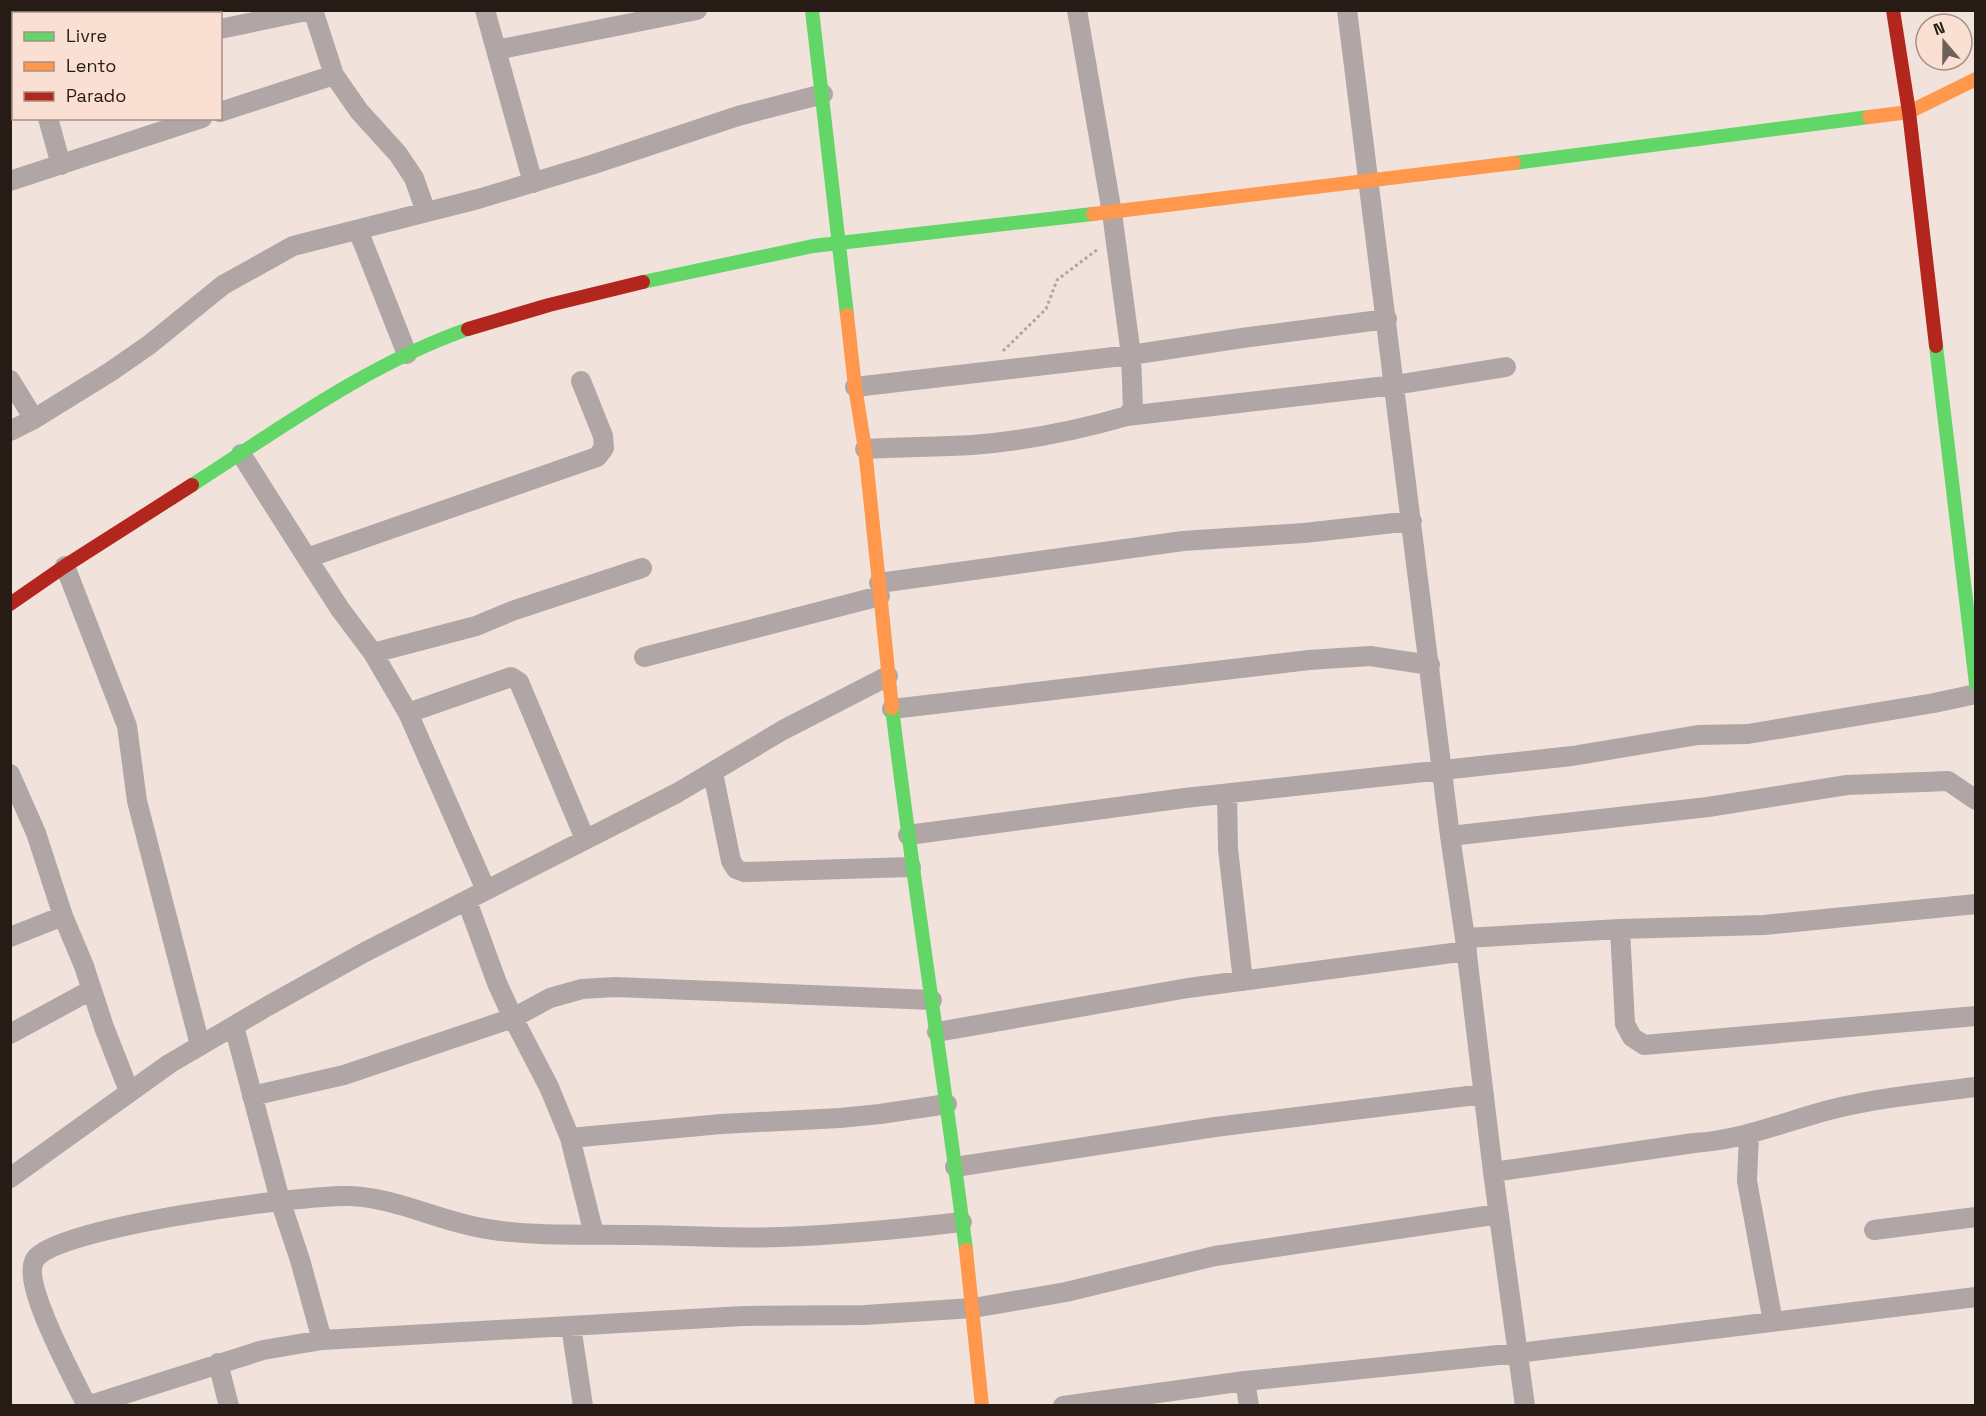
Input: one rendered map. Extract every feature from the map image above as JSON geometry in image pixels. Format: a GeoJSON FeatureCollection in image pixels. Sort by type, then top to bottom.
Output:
{"type":"FeatureCollection","features":[{"type":"Feature","properties":{"kind":"street"},"geometry":{"type":"LineString","coordinates":[[222,29],[312,10],[334,75],[359,111],[384,136],[404,162],[421,192],[426,212]]}},
{"type":"Feature","properties":{"kind":"street"},"geometry":{"type":"LineString","coordinates":[[485,10],[533,183]]}},
{"type":"Feature","properties":{"kind":"street"},"geometry":{"type":"LineString","coordinates":[[496,50],[697,10]]}},
{"type":"Feature","properties":{"kind":"street"},"geometry":{"type":"LineString","coordinates":[[812,10],[855,387],[865,449],[888,676],[911,867],[955,1167],[973,1308],[982,1406]]}},
{"type":"Feature","properties":{"kind":"street"},"geometry":{"type":"LineString","coordinates":[[1077,10],[1112,213],[1131,355],[1133,408],[1127,416]]}},
{"type":"Feature","properties":{"kind":"street"},"geometry":{"type":"LineString","coordinates":[[1347,10],[1450,836],[1525,1406]]}},
{"type":"Feature","properties":{"kind":"street"},"geometry":{"type":"LineString","coordinates":[[1893,10],[1909,112],[1969,568],[1976,684]]}},
{"type":"Feature","properties":{"kind":"street"},"geometry":{"type":"LineString","coordinates":[[222,111],[334,75]]}},
{"type":"Feature","properties":{"kind":"street"},"geometry":{"type":"LineString","coordinates":[[10,604],[65,566],[346,387],[407,354],[452,335],[553,303],[769,253],[839,243],[1369,182],[1909,112],[1976,79]]}},
{"type":"Feature","properties":{"kind":"street"},"geometry":{"type":"LineString","coordinates":[[10,431],[34,419],[139,352],[223,285],[293,246],[478,200],[738,116],[823,94]]}},
{"type":"Feature","properties":{"kind":"street"},"geometry":{"type":"LineString","coordinates":[[49,120],[61,165]]}},
{"type":"Feature","properties":{"kind":"street"},"geometry":{"type":"LineString","coordinates":[[10,181],[196,120]]}},
{"type":"Feature","properties":{"kind":"street"},"geometry":{"type":"LineString","coordinates":[[358,230],[407,354]]}},
{"type":"Feature","properties":{"kind":"street"},"geometry":{"type":"LineString","coordinates":[[855,387],[1131,355],[1387,319]]}},
{"type":"Feature","properties":{"kind":"street"},"geometry":{"type":"LineString","coordinates":[[865,449],[974,445],[1090,427],[1127,416],[1395,385],[1506,367]]}},
{"type":"Feature","properties":{"kind":"street"},"geometry":{"type":"LineString","coordinates":[[10,380],[34,419]]}},
{"type":"Feature","properties":{"kind":"street"},"geometry":{"type":"LineString","coordinates":[[307,558],[597,457],[604,448],[603,436],[581,381]]}},
{"type":"Feature","properties":{"kind":"street"},"geometry":{"type":"LineString","coordinates":[[241,454],[307,558],[373,653],[408,713],[486,890]]}},
{"type":"Feature","properties":{"kind":"street"},"geometry":{"type":"LineString","coordinates":[[644,657],[879,589],[1183,541],[1412,521]]}},
{"type":"Feature","properties":{"kind":"street"},"geometry":{"type":"LineString","coordinates":[[65,566],[127,726],[137,801],[200,1045]]}},
{"type":"Feature","properties":{"kind":"street"},"geometry":{"type":"LineString","coordinates":[[373,653],[476,626],[512,611],[642,568]]}},
{"type":"Feature","properties":{"kind":"street"},"geometry":{"type":"LineString","coordinates":[[892,709],[1309,660],[1370,656],[1430,665]]}},
{"type":"Feature","properties":{"kind":"street"},"geometry":{"type":"LineString","coordinates":[[10,1178],[129,1091],[266,1006],[365,952],[467,902],[486,890],[713,773],[783,730],[888,676]]}},
{"type":"Feature","properties":{"kind":"street"},"geometry":{"type":"LineString","coordinates":[[408,713],[512,677],[519,682],[585,839]]}},
{"type":"Feature","properties":{"kind":"street"},"geometry":{"type":"LineString","coordinates":[[908,835],[1227,794],[1572,756],[1698,735],[1748,734],[1976,694]]}},
{"type":"Feature","properties":{"kind":"street"},"geometry":{"type":"LineString","coordinates":[[713,773],[731,861],[736,869],[744,872],[911,867]]}},
{"type":"Feature","properties":{"kind":"street"},"geometry":{"type":"LineString","coordinates":[[10,774],[36,833],[63,916],[129,1091]]}},
{"type":"Feature","properties":{"kind":"street"},"geometry":{"type":"LineString","coordinates":[[1450,836],[1708,807],[1847,785],[1948,781],[1976,800]]}},
{"type":"Feature","properties":{"kind":"street"},"geometry":{"type":"LineString","coordinates":[[1227,794],[1228,849],[1243,981]]}},
{"type":"Feature","properties":{"kind":"street"},"geometry":{"type":"LineString","coordinates":[[467,902],[513,1018],[549,1087],[570,1138],[594,1234]]}},
{"type":"Feature","properties":{"kind":"street"},"geometry":{"type":"LineString","coordinates":[[937,1032],[1188,988],[1466,944],[1620,929],[1764,925],[1976,904]]}},
{"type":"Feature","properties":{"kind":"street"},"geometry":{"type":"LineString","coordinates":[[10,937],[63,916]]}},
{"type":"Feature","properties":{"kind":"street"},"geometry":{"type":"LineString","coordinates":[[1620,929],[1625,1024],[1632,1037],[1644,1045],[1976,1016]]}},
{"type":"Feature","properties":{"kind":"street"},"geometry":{"type":"LineString","coordinates":[[252,1096],[344,1075],[513,1018],[550,998],[582,988],[615,987],[932,1000]]}},
{"type":"Feature","properties":{"kind":"street"},"geometry":{"type":"LineString","coordinates":[[10,1034],[92,990]]}},
{"type":"Feature","properties":{"kind":"street"},"geometry":{"type":"LineString","coordinates":[[234,1026],[280,1200],[300,1260],[322,1340]]}},
{"type":"Feature","properties":{"kind":"street"},"geometry":{"type":"LineString","coordinates":[[1493,1172],[1695,1143],[1718,1142],[1830,1110],[1906,1095],[1976,1087]]}},
{"type":"Feature","properties":{"kind":"street"},"geometry":{"type":"LineString","coordinates":[[955,1167],[1215,1127],[1484,1094]]}},
{"type":"Feature","properties":{"kind":"street"},"geometry":{"type":"LineString","coordinates":[[570,1138],[721,1124],[840,1118],[946,1104]]}},
{"type":"Feature","properties":{"kind":"street"},"geometry":{"type":"LineString","coordinates":[[1749,1135],[1747,1181],[1773,1322]]}},
{"type":"Feature","properties":{"kind":"street"},"geometry":{"type":"LineString","coordinates":[[962,1222],[872,1232],[779,1237],[594,1234],[486,1229],[374,1198],[349,1196],[280,1200],[132,1225],[65,1242],[47,1250],[36,1259],[31,1270],[37,1300],[87,1406],[263,1350],[322,1340],[743,1316],[865,1316],[973,1308],[1066,1292],[1215,1256],[1499,1214]]}},
{"type":"Feature","properties":{"kind":"street"},"geometry":{"type":"LineString","coordinates":[[1874,1230],[1976,1217]]}},
{"type":"Feature","properties":{"kind":"street"},"geometry":{"type":"LineString","coordinates":[[1063,1406],[1245,1381],[1518,1353],[1976,1297]]}},
{"type":"Feature","properties":{"kind":"street"},"geometry":{"type":"LineString","coordinates":[[571,1326],[583,1406]]}},
{"type":"Feature","properties":{"kind":"street"},"geometry":{"type":"LineString","coordinates":[[218,1363],[229,1406]]}},
{"type":"Feature","properties":{"kind":"street"},"geometry":{"type":"LineString","coordinates":[[1245,1381],[1249,1406]]}},
{"type":"Feature","properties":{"kind":"path"},"geometry":{"type":"LineString","coordinates":[[979,372],[1046,309],[1057,280],[1115,236]]}},
{"type":"Feature","properties":{"kind":"traffic: fast"},"geometry":{"type":"LineString","coordinates":[[812,10],[847,315]]}},
{"type":"Feature","properties":{"kind":"traffic: fast"},"geometry":{"type":"LineString","coordinates":[[1514,163],[1869,117]]}},
{"type":"Feature","properties":{"kind":"traffic: fast"},"geometry":{"type":"LineString","coordinates":[[643,282],[813,246],[1093,214]]}},
{"type":"Feature","properties":{"kind":"traffic: fast"},"geometry":{"type":"LineString","coordinates":[[192,485],[360,379],[431,343],[468,329]]}},
{"type":"Feature","properties":{"kind":"traffic: fast"},"geometry":{"type":"LineString","coordinates":[[1936,346],[1976,684]]}},
{"type":"Feature","properties":{"kind":"traffic: fast"},"geometry":{"type":"LineString","coordinates":[[892,708],[966,1250]]}},
{"type":"Feature","properties":{"kind":"traffic: slow"},"geometry":{"type":"LineString","coordinates":[[1869,117],[1909,112],[1976,79]]}},
{"type":"Feature","properties":{"kind":"traffic: slow"},"geometry":{"type":"LineString","coordinates":[[1093,214],[1514,163]]}},
{"type":"Feature","properties":{"kind":"traffic: slow"},"geometry":{"type":"LineString","coordinates":[[847,315],[865,449],[892,708]]}},
{"type":"Feature","properties":{"kind":"traffic: slow"},"geometry":{"type":"LineString","coordinates":[[966,1250],[982,1406]]}},
{"type":"Feature","properties":{"kind":"traffic: jam"},"geometry":{"type":"LineString","coordinates":[[1893,10],[1909,112],[1936,346]]}},
{"type":"Feature","properties":{"kind":"traffic: jam"},"geometry":{"type":"LineString","coordinates":[[468,329],[549,305],[643,282]]}},
{"type":"Feature","properties":{"kind":"traffic: jam"},"geometry":{"type":"LineString","coordinates":[[10,604],[192,485]]}}]}
